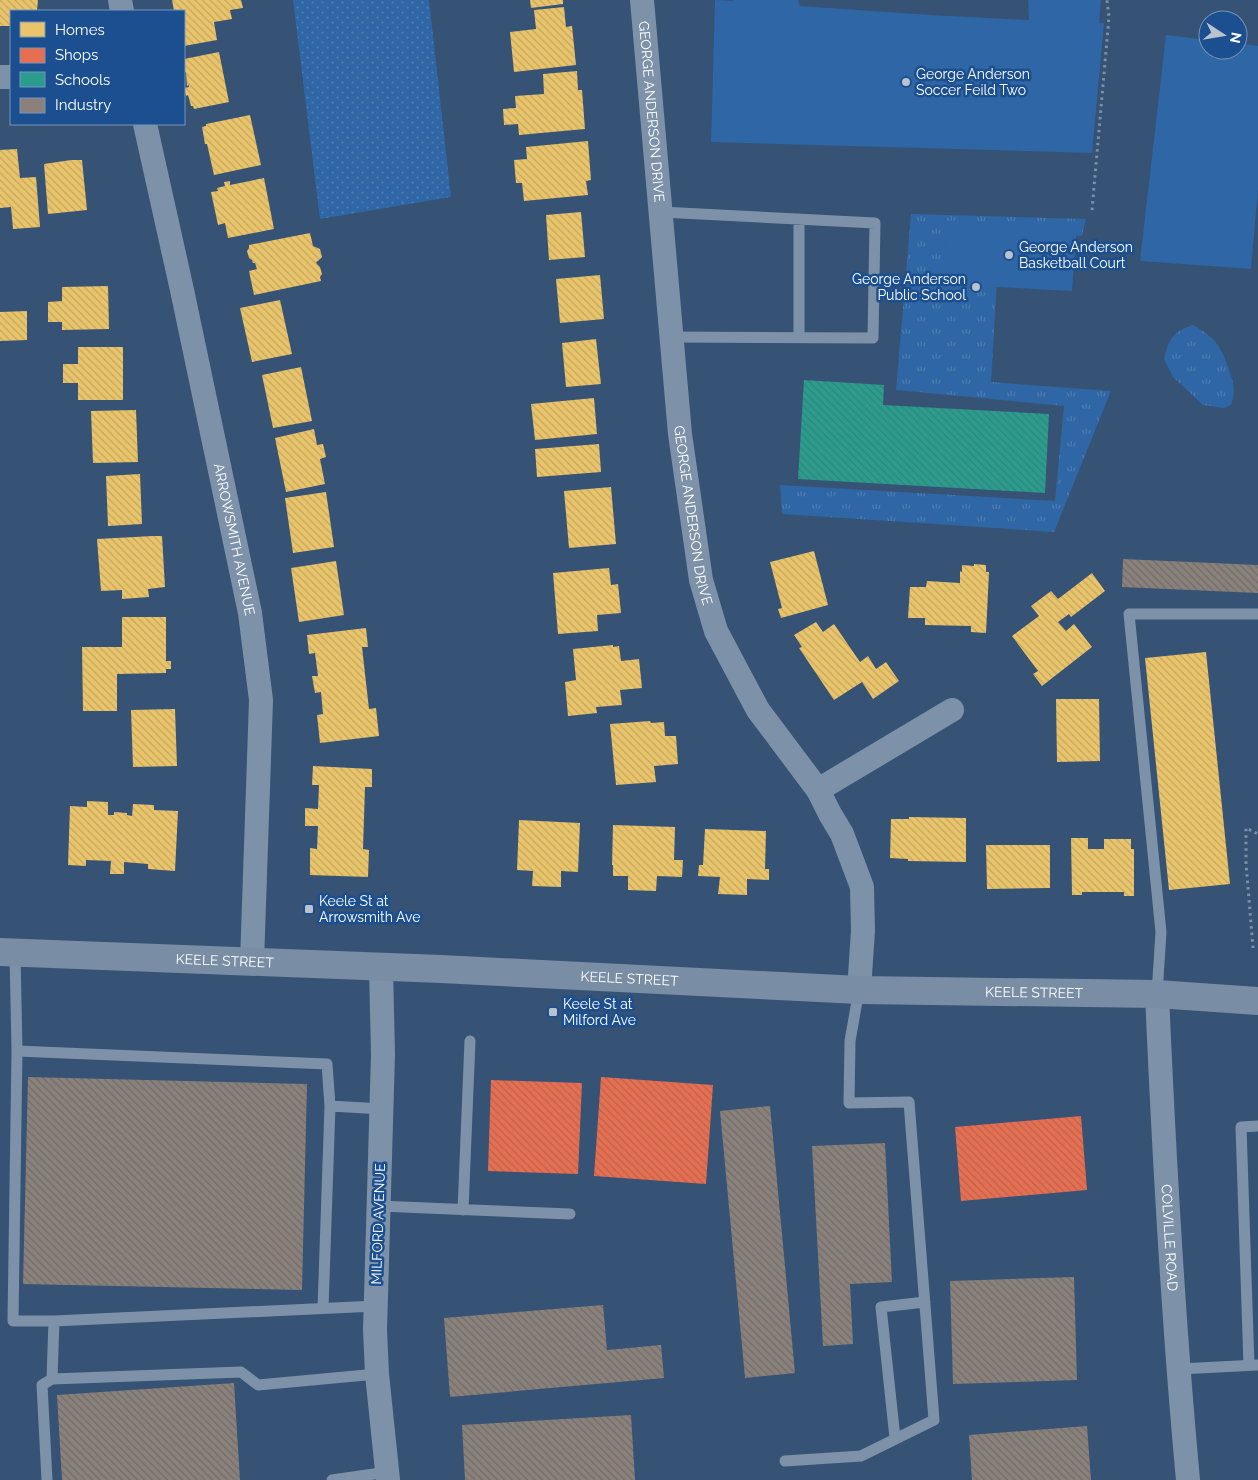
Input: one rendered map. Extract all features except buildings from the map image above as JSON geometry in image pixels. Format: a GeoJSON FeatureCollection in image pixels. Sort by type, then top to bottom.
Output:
{"type":"FeatureCollection","features":[{"type":"Feature","properties":{"kind":"main road","name":"KEELE STREET"},"geometry":{"type":"LineString","coordinates":[[8,953],[382,966],[859,990],[1157,994],[1258,1002]]}},
{"type":"Feature","properties":{"kind":"street","name":"GEORGE ANDERSON DRIVE"},"geometry":{"type":"LineString","coordinates":[[642,0],[680,434],[702,580],[716,631],[758,710],[818,790],[842,834],[862,887],[863,932],[859,990]]}},
{"type":"Feature","properties":{"kind":"street","name":"ARROWSMITH AVENUE"},"geometry":{"type":"LineString","coordinates":[[145,125],[250,613],[261,700],[252,962]]}},
{"type":"Feature","properties":{"kind":"street"},"geometry":{"type":"LineString","coordinates":[[818,790],[952,710]]}},
{"type":"Feature","properties":{"kind":"street","name":"MILFORD AVENUE"},"geometry":{"type":"LineString","coordinates":[[382,966],[383,1054],[376,1306],[377,1374],[388,1476]]}},
{"type":"Feature","properties":{"kind":"street","name":"COLVILLE ROAD"},"geometry":{"type":"LineString","coordinates":[[1157,994],[1160,1078],[1188,1480]]}},
{"type":"Feature","properties":{"kind":"lane"},"geometry":{"type":"LineString","coordinates":[[661,212],[875,223],[873,338],[672,337]]}},
{"type":"Feature","properties":{"kind":"lane"},"geometry":{"type":"LineString","coordinates":[[798,219],[799,337]]}},
{"type":"Feature","properties":{"kind":"lane"},"geometry":{"type":"LineString","coordinates":[[1157,994],[1161,932],[1129,614],[1258,614]]}},
{"type":"Feature","properties":{"kind":"lane"},"geometry":{"type":"LineString","coordinates":[[8,953],[17,1051],[12,1321],[54,1321],[376,1306]]}},
{"type":"Feature","properties":{"kind":"lane"},"geometry":{"type":"LineString","coordinates":[[785,1460],[861,1456],[934,1420],[909,1102],[849,1103],[850,1041],[859,990]]}},
{"type":"Feature","properties":{"kind":"lane"},"geometry":{"type":"LineString","coordinates":[[463,1210],[470,1041]]}},
{"type":"Feature","properties":{"kind":"lane"},"geometry":{"type":"LineString","coordinates":[[17,1051],[327,1064],[330,1106],[323,1308]]}},
{"type":"Feature","properties":{"kind":"lane"},"geometry":{"type":"LineString","coordinates":[[330,1106],[382,1109]]}},
{"type":"Feature","properties":{"kind":"lane"},"geometry":{"type":"LineString","coordinates":[[1179,1369],[1253,1365],[1241,1127],[1258,1126]]}},
{"type":"Feature","properties":{"kind":"lane"},"geometry":{"type":"LineString","coordinates":[[379,1206],[570,1214]]}},
{"type":"Feature","properties":{"kind":"lane"},"geometry":{"type":"LineString","coordinates":[[896,1438],[880,1307],[925,1302]]}},
{"type":"Feature","properties":{"kind":"lane"},"geometry":{"type":"LineString","coordinates":[[52,1379],[54,1321]]}},
{"type":"Feature","properties":{"kind":"lane"},"geometry":{"type":"LineString","coordinates":[[47,1480],[42,1385],[52,1379],[241,1372],[258,1386],[377,1374]]}},
{"type":"Feature","properties":{"kind":"lane"},"geometry":{"type":"LineString","coordinates":[[332,1480],[388,1476]]}},
{"type":"Feature","properties":{"kind":"path"},"geometry":{"type":"LineString","coordinates":[[1092,210],[1109,17],[1106,0]]}},
{"type":"Feature","properties":{"kind":"path"},"geometry":{"type":"LineString","coordinates":[[1253,948],[1246,863],[1246,828],[1258,834]]}},
{"type":"Feature","properties":{"kind":"green space"},"geometry":{"type":"Polygon","coordinates":[[[293,0],[429,0],[451,197],[320,219],[293,0]]]}},
{"type":"Feature","properties":{"kind":"green space","name":"George Anderson Soccer Feild Two"},"geometry":{"type":"Polygon","coordinates":[[[715,0],[798,0],[800,6],[1029,20],[1028,0],[1101,0],[1099,23],[1104,23],[1092,153],[711,142],[715,0]]]}},
{"type":"Feature","properties":{"kind":"green space"},"geometry":{"type":"Polygon","coordinates":[[[1166,35],[1198,39],[1198,60],[1248,60],[1248,44],[1258,46],[1258,190],[1251,269],[1140,261],[1166,35]]]}},
{"type":"Feature","properties":{"kind":"green space"},"geometry":{"type":"Polygon","coordinates":[[[911,214],[1086,219],[1082,236],[1000,229],[991,382],[1111,391],[1054,532],[782,514],[780,485],[1055,501],[1064,406],[896,390],[911,214]]]}},
{"type":"Feature","properties":{"kind":"green space","name":"George Anderson Basketball Court"},"geometry":{"type":"Polygon","coordinates":[[[946,221],[1077,226],[1072,291],[942,284],[946,221]]]}},
{"type":"Feature","properties":{"kind":"green space"},"geometry":{"type":"Polygon","coordinates":[[[1193,325],[1212,338],[1220,348],[1226,361],[1234,387],[1234,395],[1231,405],[1224,408],[1203,405],[1173,377],[1164,359],[1170,341],[1176,333],[1193,325]]]}},
{"type":"Feature","properties":{"kind":"place","name":"George Anderson Soccer Feild Two"},"geometry":{"type":"Point","coordinates":[906,82]}},
{"type":"Feature","properties":{"kind":"place","name":"George Anderson Basketball Court"},"geometry":{"type":"Point","coordinates":[1009,255]}},
{"type":"Feature","properties":{"kind":"place","name":"George Anderson Public School"},"geometry":{"type":"Point","coordinates":[976,287]}},
{"type":"Feature","properties":{"kind":"place","name":"Keele St at Arrowsmith Ave"},"geometry":{"type":"Point","coordinates":[309,909]}},
{"type":"Feature","properties":{"kind":"place","name":"Keele St at Milford Ave"},"geometry":{"type":"Point","coordinates":[553,1012]}}]}
